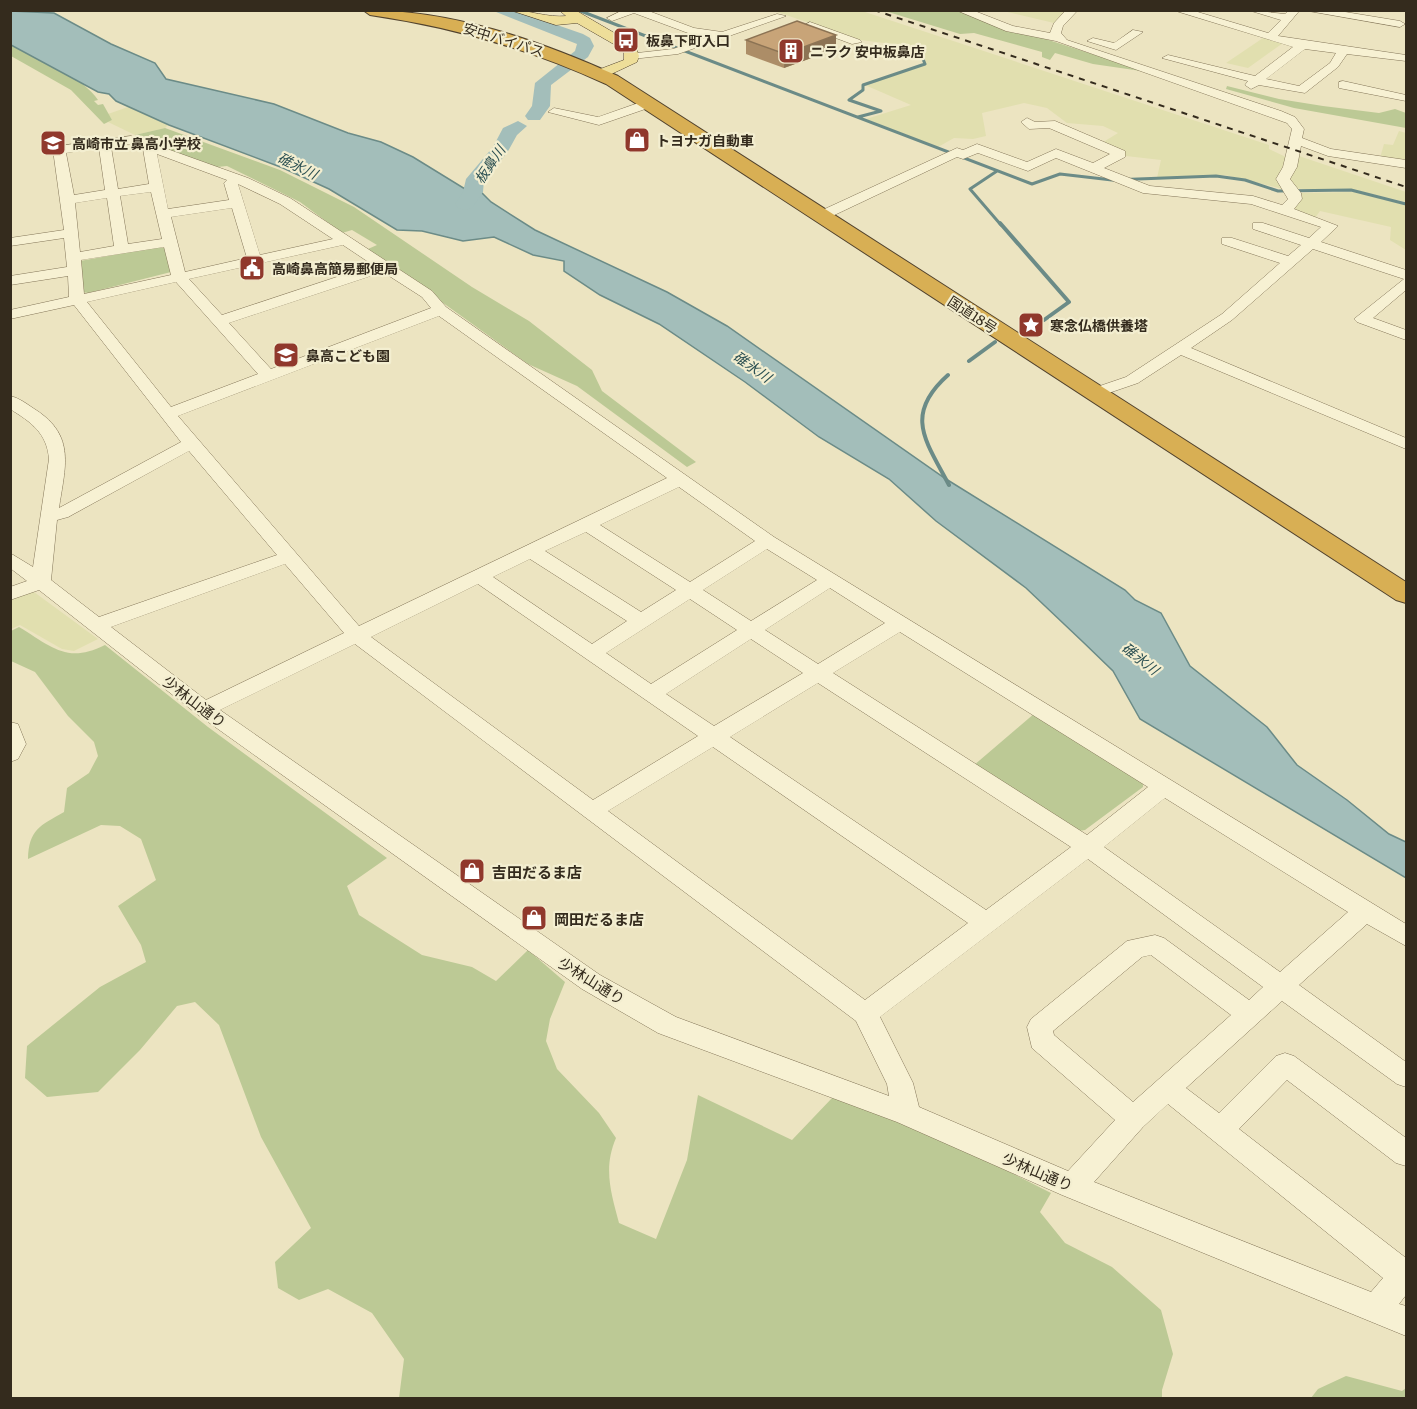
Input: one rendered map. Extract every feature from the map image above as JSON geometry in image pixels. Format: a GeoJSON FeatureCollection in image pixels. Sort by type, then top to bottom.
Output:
{"type":"FeatureCollection","features":[{"type":"Feature","properties":{"kind":"highway","name":"安中バイパス"},"geometry":{"type":"LineString","coordinates":[[370,10],[469,27],[575,58]]}},
{"type":"Feature","properties":{"kind":"highway","name":"安中バイパス"},"geometry":{"type":"LineString","coordinates":[[406,10],[499,29],[605,72]]}},
{"type":"Feature","properties":{"kind":"highway","name":"国道18号"},"geometry":{"type":"LineString","coordinates":[[605,72],[650,103],[827,213],[1102,390],[1407,594]]}},
{"type":"Feature","properties":{"kind":"highway","name":"国道18号"},"geometry":{"type":"LineString","coordinates":[[605,72],[655,95],[827,213]]}},
{"type":"Feature","properties":{"kind":"highway","name":"国道18号"},"geometry":{"type":"LineString","coordinates":[[1102,390],[1407,576]]}},
{"type":"Feature","properties":{"kind":"main road"},"geometry":{"type":"LineString","coordinates":[[516,10],[556,21],[571,15],[624,43],[630,48],[633,56],[630,62],[605,72]]}},
{"type":"Feature","properties":{"kind":"street"},"geometry":{"type":"LineString","coordinates":[[612,18],[635,10],[692,31],[722,36]]}},
{"type":"Feature","properties":{"kind":"street"},"geometry":{"type":"LineString","coordinates":[[767,10],[856,42]]}},
{"type":"Feature","properties":{"kind":"street"},"geometry":{"type":"LineString","coordinates":[[961,10],[1010,29],[1054,28],[1113,47],[1118,46],[1137,32]]}},
{"type":"Feature","properties":{"kind":"street"},"geometry":{"type":"LineString","coordinates":[[1054,28],[1073,10]]}},
{"type":"Feature","properties":{"kind":"street"},"geometry":{"type":"LineString","coordinates":[[1253,10],[1292,14]]}},
{"type":"Feature","properties":{"kind":"street"},"geometry":{"type":"LineString","coordinates":[[1308,10],[1325,24],[1407,58]]}},
{"type":"Feature","properties":{"kind":"street"},"geometry":{"type":"LineString","coordinates":[[1356,10],[1400,21]]}},
{"type":"Feature","properties":{"kind":"street"},"geometry":{"type":"LineString","coordinates":[[1166,19],[1180,11],[1229,22],[1270,38],[1305,46],[1360,38],[1400,21]]}},
{"type":"Feature","properties":{"kind":"street"},"geometry":{"type":"LineString","coordinates":[[1270,38],[1292,14]]}},
{"type":"Feature","properties":{"kind":"street"},"geometry":{"type":"LineString","coordinates":[[633,56],[668,54],[722,36],[792,19]]}},
{"type":"Feature","properties":{"kind":"street"},"geometry":{"type":"LineString","coordinates":[[1186,25],[1210,31],[1229,22]]}},
{"type":"Feature","properties":{"kind":"street"},"geometry":{"type":"LineString","coordinates":[[1256,82],[1305,46],[1325,24]]}},
{"type":"Feature","properties":{"kind":"street"},"geometry":{"type":"LineString","coordinates":[[1054,28],[1072,45],[1286,117],[1297,126],[1297,140],[1292,150],[1290,167],[1283,179],[1295,199],[1286,211]]}},
{"type":"Feature","properties":{"kind":"street"},"geometry":{"type":"LineString","coordinates":[[1168,58],[1256,82],[1301,90],[1334,65],[1360,38]]}},
{"type":"Feature","properties":{"kind":"street"},"geometry":{"type":"LineString","coordinates":[[1343,85],[1407,98]]}},
{"type":"Feature","properties":{"kind":"street"},"geometry":{"type":"LineString","coordinates":[[554,112],[599,121],[650,103]]}},
{"type":"Feature","properties":{"kind":"street"},"geometry":{"type":"LineString","coordinates":[[1027,122],[1033,126],[1051,124],[1120,154],[1094,168]]}},
{"type":"Feature","properties":{"kind":"street"},"geometry":{"type":"LineString","coordinates":[[908,1114],[900,1083],[865,1014],[358,637],[191,443],[77,299],[68,200],[59,150],[131,140],[235,178],[285,201],[426,294],[441,310],[767,541],[1163,788],[1407,936]]}},
{"type":"Feature","properties":{"kind":"street"},"geometry":{"type":"LineString","coordinates":[[1297,140],[1328,152],[1407,164]]}},
{"type":"Feature","properties":{"kind":"street"},"geometry":{"type":"LineString","coordinates":[[104,143],[122,249]]}},
{"type":"Feature","properties":{"kind":"street"},"geometry":{"type":"LineString","coordinates":[[149,147],[156,187],[179,277],[217,322],[268,376]]}},
{"type":"Feature","properties":{"kind":"street"},"geometry":{"type":"LineString","coordinates":[[827,213],[957,152],[963,155],[977,148],[1028,167],[1056,153],[1148,190],[1253,200],[1331,226],[1288,261],[1238,309],[1132,380],[1102,390]]}},
{"type":"Feature","properties":{"kind":"street"},"geometry":{"type":"LineString","coordinates":[[235,178],[231,183],[255,261]]}},
{"type":"Feature","properties":{"kind":"street"},"geometry":{"type":"LineString","coordinates":[[68,200],[156,187]]}},
{"type":"Feature","properties":{"kind":"street"},"geometry":{"type":"LineString","coordinates":[[164,214],[237,203]]}},
{"type":"Feature","properties":{"kind":"street"},"geometry":{"type":"LineString","coordinates":[[1258,226],[1407,275]]}},
{"type":"Feature","properties":{"kind":"street"},"geometry":{"type":"LineString","coordinates":[[10,242],[70,233]]}},
{"type":"Feature","properties":{"kind":"street"},"geometry":{"type":"LineString","coordinates":[[10,315],[346,240]]}},
{"type":"Feature","properties":{"kind":"street"},"geometry":{"type":"LineString","coordinates":[[1227,241],[1288,261]]}},
{"type":"Feature","properties":{"kind":"street"},"geometry":{"type":"LineString","coordinates":[[10,280],[122,249],[169,242]]}},
{"type":"Feature","properties":{"kind":"street"},"geometry":{"type":"LineString","coordinates":[[217,322],[386,266]]}},
{"type":"Feature","properties":{"kind":"street"},"geometry":{"type":"LineString","coordinates":[[1407,283],[1362,319],[1407,335]]}},
{"type":"Feature","properties":{"kind":"street"},"geometry":{"type":"LineString","coordinates":[[168,414],[441,310]]}},
{"type":"Feature","properties":{"kind":"street"},"geometry":{"type":"LineString","coordinates":[[1179,348],[1407,444]]}},
{"type":"Feature","properties":{"kind":"street"},"geometry":{"type":"LineString","coordinates":[[10,401],[43,422],[57,446],[58,459],[48,516],[41,582],[10,594]]}},
{"type":"Feature","properties":{"kind":"street"},"geometry":{"type":"LineString","coordinates":[[48,516],[62,513],[191,443]]}},
{"type":"Feature","properties":{"kind":"street"},"geometry":{"type":"LineString","coordinates":[[204,709],[358,637],[678,480]]}},
{"type":"Feature","properties":{"kind":"street"},"geometry":{"type":"LineString","coordinates":[[588,525],[1088,847],[1407,1076]]}},
{"type":"Feature","properties":{"kind":"street"},"geometry":{"type":"LineString","coordinates":[[592,653],[767,541]]}},
{"type":"Feature","properties":{"kind":"street"},"geometry":{"type":"LineString","coordinates":[[533,552],[641,621]]}},
{"type":"Feature","properties":{"kind":"street"},"geometry":{"type":"LineString","coordinates":[[97,625],[288,557]]}},
{"type":"Feature","properties":{"kind":"street","name":"少林山通り"},"geometry":{"type":"LineString","coordinates":[[10,559],[204,709],[591,982],[667,1025],[908,1114],[1072,1185],[1407,1321]]}},
{"type":"Feature","properties":{"kind":"street"},"geometry":{"type":"LineString","coordinates":[[482,577],[713,738],[986,923]]}},
{"type":"Feature","properties":{"kind":"street"},"geometry":{"type":"LineString","coordinates":[[650,694],[830,580]]}},
{"type":"Feature","properties":{"kind":"street"},"geometry":{"type":"LineString","coordinates":[[593,810],[900,623]]}},
{"type":"Feature","properties":{"kind":"street"},"geometry":{"type":"LineString","coordinates":[[10,729],[15,744],[10,754]]}},
{"type":"Feature","properties":{"kind":"street"},"geometry":{"type":"LineString","coordinates":[[865,1014],[1163,788]]}},
{"type":"Feature","properties":{"kind":"street"},"geometry":{"type":"LineString","coordinates":[[1072,1185],[1133,1119],[1365,911]]}},
{"type":"Feature","properties":{"kind":"street"},"geometry":{"type":"LineString","coordinates":[[1133,1119],[1041,1040],[1040,1027],[1136,948],[1155,945],[1250,1015]]}},
{"type":"Feature","properties":{"kind":"street"},"geometry":{"type":"LineString","coordinates":[[1221,1130],[1285,1064],[1407,1154]]}},
{"type":"Feature","properties":{"kind":"street"},"geometry":{"type":"LineString","coordinates":[[1167,1088],[1405,1274],[1376,1310]]}},
{"type":"Feature","properties":{"kind":"shaded area"},"geometry":{"type":"Polygon","coordinates":[[[774,11],[862,11],[1269,145],[1269,149],[1286,157],[1286,166],[1277,178],[1283,189],[1225,175],[1157,178],[1161,160],[1126,156],[1100,144],[1118,133],[1103,126],[1067,123],[1047,108],[1024,103],[982,113],[986,136],[973,139],[954,138],[938,147],[866,119],[911,105],[865,85],[925,64],[921,54],[909,46],[860,40],[774,11]]]}},
{"type":"Feature","properties":{"kind":"shaded area"},"geometry":{"type":"Polygon","coordinates":[[[1003,11],[1070,11],[1054,23],[1003,11]]]}},
{"type":"Feature","properties":{"kind":"shaded area"},"geometry":{"type":"Polygon","coordinates":[[[1263,38],[1283,43],[1248,68],[1226,63],[1263,38]]]}},
{"type":"Feature","properties":{"kind":"shaded area"},"geometry":{"type":"Polygon","coordinates":[[[128,107],[168,125],[165,128],[135,135],[108,122],[112,120],[108,114],[128,107]]]}},
{"type":"Feature","properties":{"kind":"shaded area"},"geometry":{"type":"Polygon","coordinates":[[[1399,131],[1406,133],[1406,162],[1380,158],[1384,144],[1393,145],[1399,131]]]}},
{"type":"Feature","properties":{"kind":"shaded area"},"geometry":{"type":"Polygon","coordinates":[[[1296,155],[1406,192],[1406,202],[1350,189],[1327,191],[1293,188],[1288,177],[1296,155]]]}},
{"type":"Feature","properties":{"kind":"shaded area"},"geometry":{"type":"Polygon","coordinates":[[[1355,192],[1406,205],[1406,250],[1390,240],[1391,227],[1320,211],[1315,218],[1294,209],[1301,193],[1355,192]]]}},
{"type":"Feature","properties":{"kind":"shaded area"},"geometry":{"type":"Polygon","coordinates":[[[31,592],[98,639],[74,651],[62,649],[20,625],[11,629],[11,600],[31,592]]]}},
{"type":"Feature","properties":{"kind":"green space"},"geometry":{"type":"Polygon","coordinates":[[[885,11],[959,11],[1148,72],[1093,64],[1055,53],[1050,60],[1042,57],[1042,52],[974,33],[960,34],[885,11]]]}},
{"type":"Feature","properties":{"kind":"green space"},"geometry":{"type":"Polygon","coordinates":[[[10,45],[45,61],[82,84],[92,92],[98,100],[94,101],[98,105],[103,104],[112,120],[104,124],[71,90],[11,56],[10,45]]]}},
{"type":"Feature","properties":{"kind":"green space"},"geometry":{"type":"Polygon","coordinates":[[[1227,86],[1279,99],[1323,106],[1379,113],[1395,109],[1406,113],[1406,128],[1294,108],[1226,89],[1227,86]]]}},
{"type":"Feature","properties":{"kind":"green space"},"geometry":{"type":"Polygon","coordinates":[[[165,128],[280,170],[354,207],[472,287],[529,321],[592,370],[602,391],[696,462],[687,467],[577,386],[528,364],[368,249],[377,245],[352,230],[342,233],[300,202],[227,166],[217,167],[135,139],[135,135],[165,128]]]}},
{"type":"Feature","properties":{"kind":"green space"},"geometry":{"type":"Polygon","coordinates":[[[158,247],[165,248],[171,272],[88,293],[82,292],[80,261],[158,247]]]}},
{"type":"Feature","properties":{"kind":"green space"},"geometry":{"type":"Polygon","coordinates":[[[19,627],[60,651],[80,653],[105,645],[208,727],[387,858],[347,886],[359,915],[422,955],[472,967],[496,981],[528,950],[565,982],[550,1019],[546,1041],[557,1069],[599,1113],[616,1138],[609,1170],[611,1191],[619,1223],[656,1239],[687,1160],[698,1095],[792,1140],[833,1097],[949,1141],[1051,1193],[1040,1212],[1065,1243],[1112,1267],[1161,1310],[1173,1354],[1162,1390],[1162,1398],[399,1398],[404,1359],[372,1313],[328,1289],[299,1300],[278,1288],[275,1262],[311,1228],[261,1137],[219,1025],[195,1002],[177,1006],[140,1050],[98,1092],[47,1097],[25,1078],[27,1046],[100,987],[146,962],[141,945],[118,906],[156,880],[141,839],[120,826],[101,825],[28,859],[31,841],[37,830],[64,812],[67,788],[89,773],[98,756],[94,742],[68,716],[35,672],[11,661],[11,631],[19,627]]]}},
{"type":"Feature","properties":{"kind":"green space"},"geometry":{"type":"Polygon","coordinates":[[[1035,713],[1143,779],[1143,787],[1085,830],[1073,832],[973,766],[1035,713]]]}},
{"type":"Feature","properties":{"kind":"green space"},"geometry":{"type":"Polygon","coordinates":[[[1346,1376],[1402,1391],[1406,1388],[1406,1398],[1311,1398],[1318,1389],[1346,1376]]]}},
{"type":"Feature","properties":{"kind":"water","name":"碓氷川"},"geometry":{"type":"Polygon","coordinates":[[[10,11],[54,13],[111,44],[155,63],[166,79],[274,104],[348,133],[381,142],[413,157],[465,189],[481,192],[491,202],[535,230],[667,292],[727,326],[946,479],[1125,590],[1135,600],[1161,613],[1190,666],[1267,727],[1297,765],[1347,800],[1389,834],[1406,842],[1406,878],[1140,719],[1113,671],[1083,642],[1026,588],[936,521],[889,479],[819,437],[745,382],[659,324],[600,295],[564,271],[564,261],[533,255],[494,237],[463,241],[422,231],[397,230],[329,189],[283,168],[169,125],[116,101],[109,94],[98,92],[11,45],[10,11]]]}},
{"type":"Feature","properties":{"kind":"building"},"geometry":{"type":"Polygon","coordinates":[[[797,21],[836,35],[785,54],[746,40],[797,21]]]}},
{"type":"Feature","properties":{"kind":"waterway","name":"板鼻川"},"geometry":{"type":"LineString","coordinates":[[498,10],[577,37],[584,41],[586,46],[582,54],[543,83],[541,106],[534,116]]}},
{"type":"Feature","properties":{"kind":"waterway"},"geometry":{"type":"LineString","coordinates":[[578,10],[1032,184],[1060,174],[1112,180],[1216,176],[1245,180],[1278,191],[1351,190],[1406,204]]}},
{"type":"Feature","properties":{"kind":"waterway"},"geometry":{"type":"LineString","coordinates":[[858,117],[881,111],[849,100],[863,90],[863,85],[925,64],[921,54],[909,47]]}},
{"type":"Feature","properties":{"kind":"waterway","name":"板鼻川"},"geometry":{"type":"LineString","coordinates":[[465,204],[473,192],[475,179],[501,149],[509,132],[518,126]]}},
{"type":"Feature","properties":{"kind":"waterway"},"geometry":{"type":"LineString","coordinates":[[997,171],[970,189],[1001,225]]}},
{"type":"Feature","properties":{"kind":"waterway"},"geometry":{"type":"LineString","coordinates":[[1000,223],[1069,302],[1044,320],[1029,323]]}},
{"type":"Feature","properties":{"kind":"waterway"},"geometry":{"type":"LineString","coordinates":[[969,361],[995,342]]}},
{"type":"Feature","properties":{"kind":"waterway"},"geometry":{"type":"LineString","coordinates":[[948,375],[934,389],[922,416],[927,441],[949,485]]}},
{"type":"Feature","properties":{"kind":"railway"},"geometry":{"type":"LineString","coordinates":[[874,10],[1406,187]]}},
{"type":"Feature","properties":{"kind":"place","name":"板鼻下町入口"},"geometry":{"type":"Point","coordinates":[626,40]}},
{"type":"Feature","properties":{"kind":"place","name":"ニラク 安中板鼻店"},"geometry":{"type":"Point","coordinates":[791,51]}},
{"type":"Feature","properties":{"kind":"place","name":"トヨナガ自動車"},"geometry":{"type":"Point","coordinates":[637,140]}},
{"type":"Feature","properties":{"kind":"place","name":"高崎市立 鼻高小学校"},"geometry":{"type":"Point","coordinates":[53,143]}},
{"type":"Feature","properties":{"kind":"place","name":"高崎鼻高簡易郵便局"},"geometry":{"type":"Point","coordinates":[252,268]}},
{"type":"Feature","properties":{"kind":"place","name":"寒念仏橋供養塔"},"geometry":{"type":"Point","coordinates":[1031,325]}},
{"type":"Feature","properties":{"kind":"place","name":"鼻高こども園"},"geometry":{"type":"Point","coordinates":[286,355]}},
{"type":"Feature","properties":{"kind":"place","name":"吉田だるま店"},"geometry":{"type":"Point","coordinates":[472,871]}},
{"type":"Feature","properties":{"kind":"place","name":"岡田だるま店"},"geometry":{"type":"Point","coordinates":[534,918]}}]}
